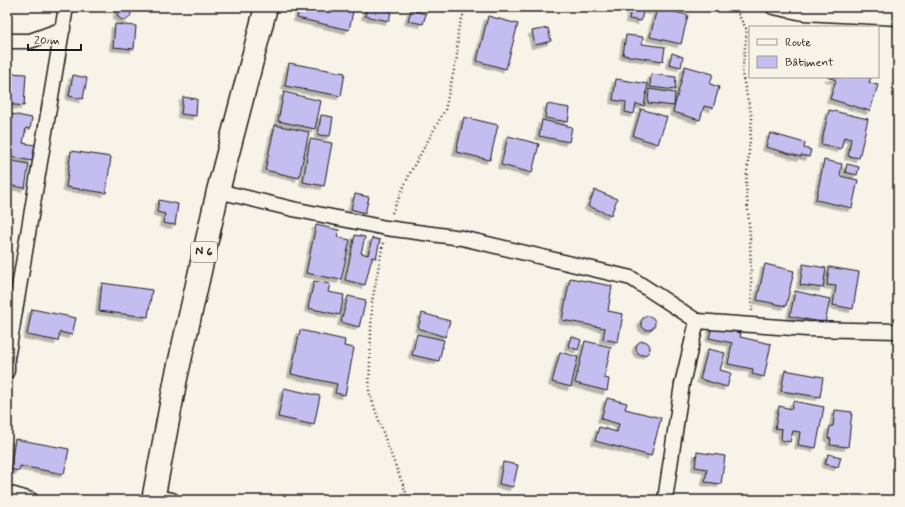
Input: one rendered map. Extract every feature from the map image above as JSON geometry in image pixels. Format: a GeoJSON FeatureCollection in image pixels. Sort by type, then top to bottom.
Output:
{"type":"FeatureCollection","features":[{"type":"Feature","properties":{"kind":"main road","name":"N 6"},"geometry":{"type":"LineString","coordinates":[[159,499],[176,378],[218,191],[266,7]]}},
{"type":"Feature","properties":{"kind":"street"},"geometry":{"type":"LineString","coordinates":[[7,371],[7,353],[66,7]]}},
{"type":"Feature","properties":{"kind":"street"},"geometry":{"type":"LineString","coordinates":[[773,7],[803,13],[898,18]]}},
{"type":"Feature","properties":{"kind":"street"},"geometry":{"type":"LineString","coordinates":[[7,41],[30,42],[63,28]]}},
{"type":"Feature","properties":{"kind":"street"},"geometry":{"type":"LineString","coordinates":[[218,191],[293,209],[386,228],[462,238],[632,278],[697,321],[807,329],[898,331]]}},
{"type":"Feature","properties":{"kind":"street"},"geometry":{"type":"LineString","coordinates":[[665,500],[682,384],[697,321]]}},
{"type":"Feature","properties":{"kind":"street"},"geometry":{"type":"LineString","coordinates":[[7,493],[31,500]]}},
{"type":"Feature","properties":{"kind":"path"},"geometry":{"type":"LineString","coordinates":[[409,500],[369,392],[372,302],[386,228],[411,172],[445,110],[457,57],[458,30],[466,7]]}},
{"type":"Feature","properties":{"kind":"path"},"geometry":{"type":"LineString","coordinates":[[734,7],[747,30],[742,74],[752,118],[746,184],[750,237],[753,325]]}},
{"type":"Feature","properties":{"kind":"building"},"geometry":{"type":"Polygon","coordinates":[[[124,6],[129,8],[131,13],[129,18],[124,20],[119,18],[117,13],[119,8],[124,6]]]}},
{"type":"Feature","properties":{"kind":"building"},"geometry":{"type":"Polygon","coordinates":[[[300,7],[354,7],[349,30],[297,18],[300,7]]]}},
{"type":"Feature","properties":{"kind":"building"},"geometry":{"type":"Polygon","coordinates":[[[367,7],[392,7],[389,21],[365,16],[367,7]]]}},
{"type":"Feature","properties":{"kind":"building"},"geometry":{"type":"Polygon","coordinates":[[[635,7],[655,7],[654,11],[635,7]]]}},
{"type":"Feature","properties":{"kind":"building"},"geometry":{"type":"Polygon","coordinates":[[[657,8],[688,15],[681,44],[650,37],[657,8]]]}},
{"type":"Feature","properties":{"kind":"building"},"geometry":{"type":"Polygon","coordinates":[[[631,9],[643,12],[641,21],[629,19],[631,9]]]}},
{"type":"Feature","properties":{"kind":"building"},"geometry":{"type":"Polygon","coordinates":[[[411,10],[426,14],[423,24],[408,21],[411,10]]]}},
{"type":"Feature","properties":{"kind":"building"},"geometry":{"type":"Polygon","coordinates":[[[488,16],[518,24],[506,69],[477,61],[488,16]]]}},
{"type":"Feature","properties":{"kind":"building"},"geometry":{"type":"Polygon","coordinates":[[[115,24],[136,26],[134,49],[113,47],[115,24]]]}},
{"type":"Feature","properties":{"kind":"building"},"geometry":{"type":"Polygon","coordinates":[[[548,28],[551,41],[535,45],[532,31],[548,28]]]}},
{"type":"Feature","properties":{"kind":"building"},"geometry":{"type":"Polygon","coordinates":[[[626,35],[643,37],[642,44],[665,47],[663,61],[623,55],[626,35]]]}},
{"type":"Feature","properties":{"kind":"building"},"geometry":{"type":"Polygon","coordinates":[[[672,53],[683,57],[681,67],[669,64],[672,53]]]}},
{"type":"Feature","properties":{"kind":"building"},"geometry":{"type":"Polygon","coordinates":[[[289,63],[345,73],[341,96],[285,86],[289,63]]]}},
{"type":"Feature","properties":{"kind":"building"},"geometry":{"type":"Polygon","coordinates":[[[685,66],[713,74],[710,84],[719,87],[713,108],[704,106],[700,120],[673,112],[685,66]]]}},
{"type":"Feature","properties":{"kind":"building"},"geometry":{"type":"Polygon","coordinates":[[[7,73],[26,74],[24,106],[7,104],[7,73]]]}},
{"type":"Feature","properties":{"kind":"building"},"geometry":{"type":"Polygon","coordinates":[[[651,74],[676,77],[675,90],[650,87],[651,74]]]}},
{"type":"Feature","properties":{"kind":"building"},"geometry":{"type":"Polygon","coordinates":[[[73,75],[87,78],[83,99],[69,96],[73,75]]]}},
{"type":"Feature","properties":{"kind":"building"},"geometry":{"type":"Polygon","coordinates":[[[830,78],[871,78],[869,83],[878,85],[870,111],[830,99],[836,80],[830,78]]]}},
{"type":"Feature","properties":{"kind":"building"},"geometry":{"type":"Polygon","coordinates":[[[616,79],[648,84],[644,106],[636,104],[634,114],[625,112],[626,102],[613,100],[616,79]]]}},
{"type":"Feature","properties":{"kind":"building"},"geometry":{"type":"Polygon","coordinates":[[[649,89],[675,93],[674,106],[648,103],[649,89]]]}},
{"type":"Feature","properties":{"kind":"building"},"geometry":{"type":"Polygon","coordinates":[[[284,92],[321,101],[315,129],[278,121],[284,92]]]}},
{"type":"Feature","properties":{"kind":"building"},"geometry":{"type":"Polygon","coordinates":[[[183,97],[197,99],[196,116],[181,114],[183,97]]]}},
{"type":"Feature","properties":{"kind":"building"},"geometry":{"type":"Polygon","coordinates":[[[547,104],[570,108],[568,122],[545,118],[547,104]]]}},
{"type":"Feature","properties":{"kind":"building"},"geometry":{"type":"Polygon","coordinates":[[[641,109],[667,117],[658,144],[633,136],[641,109]]]}},
{"type":"Feature","properties":{"kind":"building"},"geometry":{"type":"Polygon","coordinates":[[[829,110],[868,119],[859,158],[848,156],[851,139],[844,137],[841,149],[821,144],[829,110]]]}},
{"type":"Feature","properties":{"kind":"building"},"geometry":{"type":"Polygon","coordinates":[[[7,113],[32,118],[30,129],[26,128],[23,143],[35,145],[32,161],[7,156],[7,113]]]}},
{"type":"Feature","properties":{"kind":"building"},"geometry":{"type":"Polygon","coordinates":[[[321,115],[333,117],[330,136],[318,135],[321,115]]]}},
{"type":"Feature","properties":{"kind":"building"},"geometry":{"type":"Polygon","coordinates":[[[464,117],[498,125],[490,160],[456,152],[464,117]]]}},
{"type":"Feature","properties":{"kind":"building"},"geometry":{"type":"Polygon","coordinates":[[[542,120],[572,127],[569,142],[539,136],[542,120]]]}},
{"type":"Feature","properties":{"kind":"building"},"geometry":{"type":"Polygon","coordinates":[[[275,125],[309,132],[299,178],[265,170],[275,125]]]}},
{"type":"Feature","properties":{"kind":"building"},"geometry":{"type":"Polygon","coordinates":[[[770,133],[805,143],[804,148],[811,150],[809,157],[801,155],[801,157],[766,147],[770,133]]]}},
{"type":"Feature","properties":{"kind":"building"},"geometry":{"type":"Polygon","coordinates":[[[508,136],[539,144],[532,173],[501,165],[508,136]]]}},
{"type":"Feature","properties":{"kind":"building"},"geometry":{"type":"Polygon","coordinates":[[[310,139],[332,143],[324,186],[303,182],[310,139]]]}},
{"type":"Feature","properties":{"kind":"building"},"geometry":{"type":"Polygon","coordinates":[[[71,151],[111,157],[106,193],[66,187],[71,151]]]}},
{"type":"Feature","properties":{"kind":"building"},"geometry":{"type":"Polygon","coordinates":[[[7,160],[29,164],[25,188],[7,185],[7,160]]]}},
{"type":"Feature","properties":{"kind":"building"},"geometry":{"type":"Polygon","coordinates":[[[824,160],[842,164],[840,176],[858,180],[852,208],[816,200],[824,160]]]}},
{"type":"Feature","properties":{"kind":"building"},"geometry":{"type":"Polygon","coordinates":[[[847,164],[859,167],[857,175],[845,172],[847,164]]]}},
{"type":"Feature","properties":{"kind":"building"},"geometry":{"type":"Polygon","coordinates":[[[595,190],[617,199],[611,215],[588,206],[595,190]]]}},
{"type":"Feature","properties":{"kind":"building"},"geometry":{"type":"Polygon","coordinates":[[[355,194],[369,197],[365,213],[351,209],[355,194]]]}},
{"type":"Feature","properties":{"kind":"building"},"geometry":{"type":"Polygon","coordinates":[[[159,200],[178,204],[175,225],[163,223],[165,214],[157,212],[159,200]]]}},
{"type":"Feature","properties":{"kind":"building"},"geometry":{"type":"Polygon","coordinates":[[[316,225],[339,230],[337,237],[350,240],[341,280],[306,273],[316,225]]]}},
{"type":"Feature","properties":{"kind":"building"},"geometry":{"type":"Polygon","coordinates":[[[355,235],[365,237],[361,253],[368,255],[372,238],[380,240],[376,258],[372,257],[365,285],[345,280],[355,235]]]}},
{"type":"Feature","properties":{"kind":"building"},"geometry":{"type":"Polygon","coordinates":[[[765,264],[794,271],[786,306],[757,300],[765,264]]]}},
{"type":"Feature","properties":{"kind":"building"},"geometry":{"type":"Polygon","coordinates":[[[803,264],[826,268],[823,288],[800,285],[803,264]]]}},
{"type":"Feature","properties":{"kind":"building"},"geometry":{"type":"Polygon","coordinates":[[[829,267],[859,272],[853,309],[833,305],[836,286],[827,285],[829,267]]]}},
{"type":"Feature","properties":{"kind":"building"},"geometry":{"type":"Polygon","coordinates":[[[570,278],[612,286],[608,311],[623,314],[618,342],[603,339],[605,328],[562,320],[570,278]]]}},
{"type":"Feature","properties":{"kind":"building"},"geometry":{"type":"Polygon","coordinates":[[[314,281],[330,284],[328,292],[344,295],[340,315],[308,308],[314,281]]]}},
{"type":"Feature","properties":{"kind":"building"},"geometry":{"type":"Polygon","coordinates":[[[102,283],[152,290],[148,317],[99,311],[102,283]]]}},
{"type":"Feature","properties":{"kind":"building"},"geometry":{"type":"Polygon","coordinates":[[[795,291],[830,299],[825,323],[790,316],[795,291]]]}},
{"type":"Feature","properties":{"kind":"building"},"geometry":{"type":"Polygon","coordinates":[[[348,296],[366,300],[359,327],[341,322],[348,296]]]}},
{"type":"Feature","properties":{"kind":"building"},"geometry":{"type":"Polygon","coordinates":[[[32,309],[76,318],[72,335],[60,332],[58,341],[27,335],[32,309]]]}},
{"type":"Feature","properties":{"kind":"building"},"geometry":{"type":"Polygon","coordinates":[[[422,313],[450,321],[445,337],[418,328],[422,313]]]}},
{"type":"Feature","properties":{"kind":"building"},"geometry":{"type":"Polygon","coordinates":[[[648,316],[653,318],[655,323],[653,328],[648,330],[643,328],[641,323],[643,318],[648,316]]]}},
{"type":"Feature","properties":{"kind":"building"},"geometry":{"type":"Polygon","coordinates":[[[712,327],[741,333],[740,337],[771,344],[764,377],[752,374],[753,369],[728,364],[732,343],[709,338],[712,327]]]}},
{"type":"Feature","properties":{"kind":"building"},"geometry":{"type":"Polygon","coordinates":[[[300,330],[345,340],[344,346],[354,348],[345,395],[335,393],[337,384],[291,374],[300,330]]]}},
{"type":"Feature","properties":{"kind":"building"},"geometry":{"type":"Polygon","coordinates":[[[417,334],[444,340],[439,361],[412,355],[417,334]]]}},
{"type":"Feature","properties":{"kind":"building"},"geometry":{"type":"Polygon","coordinates":[[[571,336],[581,340],[578,350],[568,346],[571,336]]]}},
{"type":"Feature","properties":{"kind":"building"},"geometry":{"type":"Polygon","coordinates":[[[585,341],[611,347],[604,378],[609,379],[607,391],[575,383],[585,341]]]}},
{"type":"Feature","properties":{"kind":"building"},"geometry":{"type":"Polygon","coordinates":[[[640,341],[646,341],[650,345],[650,351],[646,355],[640,355],[636,351],[636,345],[640,341]]]}},
{"type":"Feature","properties":{"kind":"building"},"geometry":{"type":"Polygon","coordinates":[[[708,349],[725,353],[720,370],[731,373],[727,387],[700,379],[708,349]]]}},
{"type":"Feature","properties":{"kind":"building"},"geometry":{"type":"Polygon","coordinates":[[[560,352],[578,357],[571,387],[552,382],[560,352]]]}},
{"type":"Feature","properties":{"kind":"building"},"geometry":{"type":"Polygon","coordinates":[[[785,370],[823,377],[820,397],[781,391],[785,370]]]}},
{"type":"Feature","properties":{"kind":"building"},"geometry":{"type":"Polygon","coordinates":[[[284,388],[320,396],[314,425],[278,417],[284,388]]]}},
{"type":"Feature","properties":{"kind":"building"},"geometry":{"type":"Polygon","coordinates":[[[607,398],[627,403],[625,409],[661,418],[651,456],[595,441],[599,427],[617,432],[619,424],[601,419],[607,398]]]}},
{"type":"Feature","properties":{"kind":"building"},"geometry":{"type":"Polygon","coordinates":[[[793,401],[824,407],[816,448],[798,445],[800,432],[793,431],[790,442],[781,440],[782,429],[775,428],[779,406],[792,409],[793,401]]]}},
{"type":"Feature","properties":{"kind":"building"},"geometry":{"type":"Polygon","coordinates":[[[835,410],[852,412],[848,447],[830,445],[831,439],[828,438],[830,426],[833,426],[835,410]]]}},
{"type":"Feature","properties":{"kind":"building"},"geometry":{"type":"Polygon","coordinates":[[[15,439],[69,449],[64,474],[20,466],[19,471],[10,469],[15,439]]]}},
{"type":"Feature","properties":{"kind":"building"},"geometry":{"type":"Polygon","coordinates":[[[697,452],[725,456],[721,484],[705,482],[707,469],[695,467],[697,452]]]}},
{"type":"Feature","properties":{"kind":"building"},"geometry":{"type":"Polygon","coordinates":[[[828,454],[841,457],[838,467],[825,464],[828,454]]]}},
{"type":"Feature","properties":{"kind":"building"},"geometry":{"type":"Polygon","coordinates":[[[503,462],[518,465],[513,487],[499,484],[503,462]]]}},
{"type":"Feature","properties":{"kind":"building"},"geometry":{"type":"Polygon","coordinates":[[[523,497],[528,500],[516,500],[519,498],[523,497]]]}}]}
